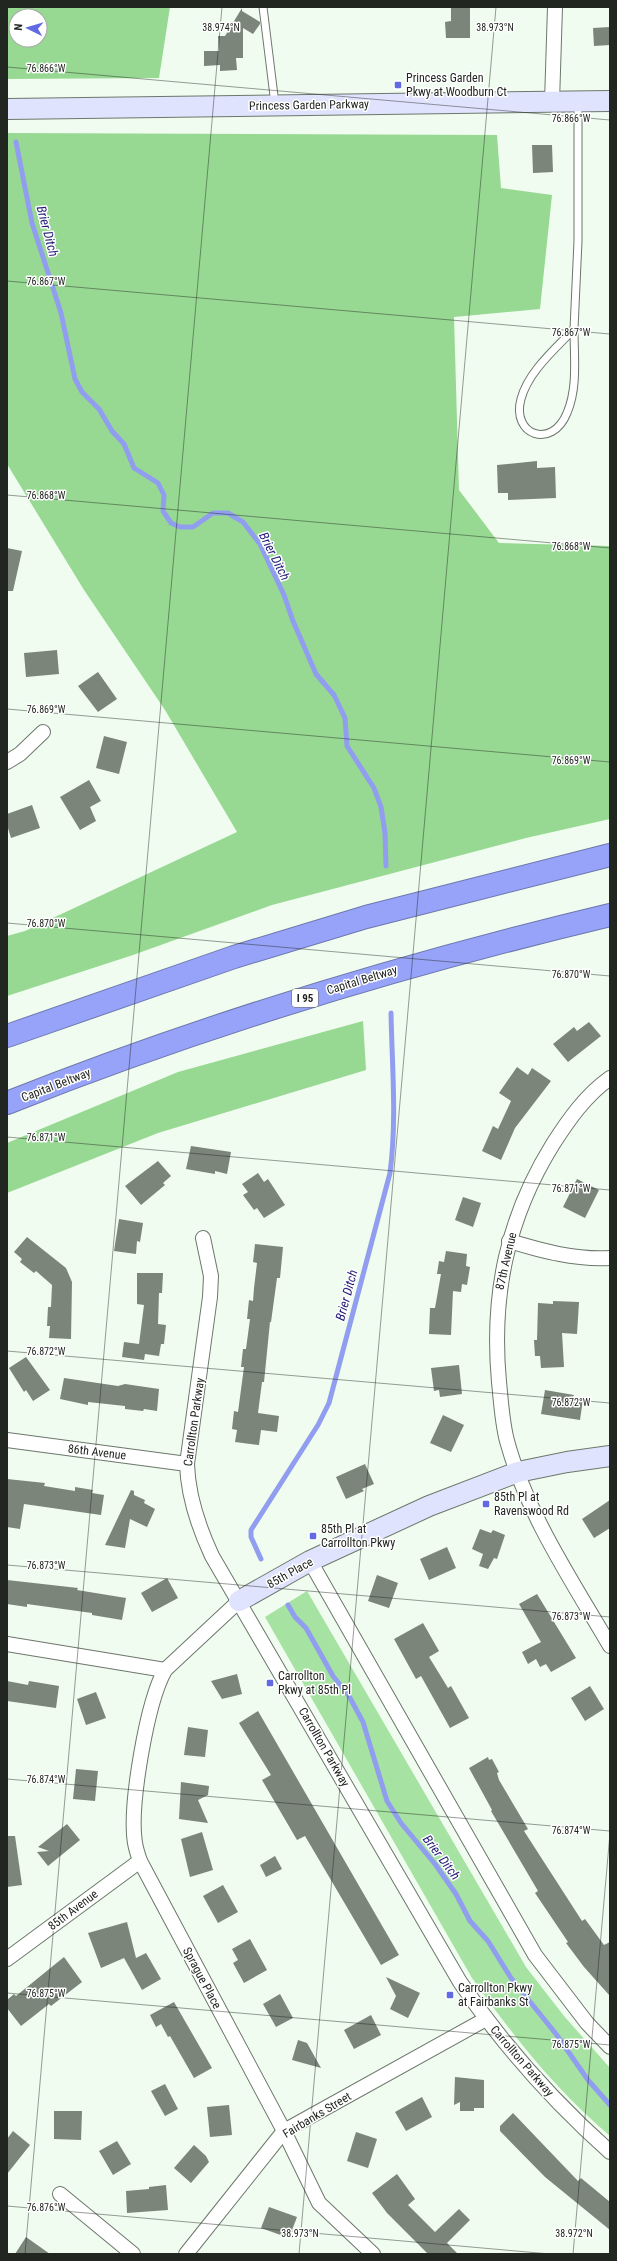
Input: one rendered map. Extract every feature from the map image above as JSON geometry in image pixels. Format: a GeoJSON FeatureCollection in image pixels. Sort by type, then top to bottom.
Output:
{"type":"FeatureCollection","features":[{"type":"Feature","properties":{"kind":"highway"},"geometry":{"type":"LineString","coordinates":[[7,1036],[234,957],[351,922],[501,881],[610,855]]}},
{"type":"Feature","properties":{"kind":"highway","name":"Capital Beltway"},"geometry":{"type":"LineString","coordinates":[[7,1103],[156,1047],[255,1013],[381,974],[518,937],[610,915]]}},
{"type":"Feature","properties":{"kind":"street"},"geometry":{"type":"LineString","coordinates":[[552,102],[555,7]]}},
{"type":"Feature","properties":{"kind":"street","name":"Princess Garden Parkway"},"geometry":{"type":"LineString","coordinates":[[7,109],[610,101]]}},
{"type":"Feature","properties":{"kind":"street"},"geometry":{"type":"LineString","coordinates":[[7,762],[20,754],[43,732]]}},
{"type":"Feature","properties":{"kind":"street","name":"87th Avenue"},"geometry":{"type":"LineString","coordinates":[[610,1078],[594,1089],[581,1105],[540,1166],[523,1199],[509,1241],[499,1289],[496,1347],[503,1418],[518,1472],[543,1528],[610,1646]]}},
{"type":"Feature","properties":{"kind":"street","name":"Carrollton Parkway"},"geometry":{"type":"LineString","coordinates":[[203,1238],[212,1276],[187,1464],[187,1481],[200,1531],[212,1556],[460,1982],[486,2020],[528,2071],[573,2119],[610,2152]]}},
{"type":"Feature","properties":{"kind":"street"},"geometry":{"type":"LineString","coordinates":[[509,1241],[566,1256],[593,1259],[610,1258]]}},
{"type":"Feature","properties":{"kind":"street","name":"86th Avenue"},"geometry":{"type":"LineString","coordinates":[[7,1440],[187,1464]]}},
{"type":"Feature","properties":{"kind":"street","name":"85th Place"},"geometry":{"type":"LineString","coordinates":[[165,1670],[239,1601],[310,1561],[429,1506],[518,1472],[567,1462],[610,1456]]}},
{"type":"Feature","properties":{"kind":"street"},"geometry":{"type":"LineString","coordinates":[[310,1561],[535,1955],[587,2023],[610,2047]]}},
{"type":"Feature","properties":{"kind":"street"},"geometry":{"type":"LineString","coordinates":[[7,1644],[165,1670]]}},
{"type":"Feature","properties":{"kind":"street","name":"Sprague Place"},"geometry":{"type":"LineString","coordinates":[[165,1670],[156,1690],[143,1748],[138,1784],[134,1825],[135,1843],[140,1861],[284,2131],[320,2203],[373,2254]]}},
{"type":"Feature","properties":{"kind":"street","name":"85th Avenue"},"geometry":{"type":"LineString","coordinates":[[7,1959],[140,1861]]}},
{"type":"Feature","properties":{"kind":"street","name":"Fairbanks Street"},"geometry":{"type":"LineString","coordinates":[[186,2254],[284,2131],[486,2020]]}},
{"type":"Feature","properties":{"kind":"street"},"geometry":{"type":"LineString","coordinates":[[60,2194],[133,2254]]}},
{"type":"Feature","properties":{"kind":"lane"},"geometry":{"type":"LineString","coordinates":[[263,7],[275,106]]}},
{"type":"Feature","properties":{"kind":"lane"},"geometry":{"type":"LineString","coordinates":[[574,329],[531,378],[521,398],[519,410],[521,423],[535,435],[545,435],[556,431],[567,415],[574,383],[574,329],[578,241],[578,102]]}},
{"type":"Feature","properties":{"kind":"green space"},"geometry":{"type":"Polygon","coordinates":[[[7,7],[170,7],[159,78],[7,79],[7,7]]]}},
{"type":"Feature","properties":{"kind":"green space"},"geometry":{"type":"Polygon","coordinates":[[[7,133],[497,135],[501,188],[552,195],[540,309],[454,317],[459,490],[499,543],[610,546],[610,819],[526,838],[272,905],[133,955],[7,996],[7,936],[25,931],[237,832],[165,710],[84,590],[7,464],[7,133]]]}},
{"type":"Feature","properties":{"kind":"green space"},"geometry":{"type":"Polygon","coordinates":[[[363,1021],[366,1070],[158,1133],[7,1193],[7,1143],[178,1072],[363,1021]]]}},
{"type":"Feature","properties":{"kind":"green space"},"geometry":{"type":"Polygon","coordinates":[[[307,1591],[526,1967],[564,2016],[610,2068],[610,2136],[571,2100],[536,2062],[503,2021],[472,1978],[265,1617],[307,1591]]]}},
{"type":"Feature","properties":{"kind":"building"},"geometry":{"type":"Polygon","coordinates":[[[451,7],[470,7],[470,38],[446,38],[445,22],[451,21],[451,7]]]}},
{"type":"Feature","properties":{"kind":"building"},"geometry":{"type":"Polygon","coordinates":[[[242,8],[242,11],[260,22],[260,24],[253,34],[243,28],[243,58],[236,58],[237,70],[220,71],[220,65],[204,66],[204,51],[219,51],[218,36],[225,36],[242,8]]]}},
{"type":"Feature","properties":{"kind":"building"},"geometry":{"type":"Polygon","coordinates":[[[610,27],[610,45],[594,46],[593,28],[610,27]]]}},
{"type":"Feature","properties":{"kind":"building"},"geometry":{"type":"Polygon","coordinates":[[[532,145],[552,145],[553,172],[533,173],[532,145]]]}},
{"type":"Feature","properties":{"kind":"building"},"geometry":{"type":"Polygon","coordinates":[[[537,461],[537,468],[555,467],[556,498],[508,500],[508,493],[498,493],[497,465],[537,461]]]}},
{"type":"Feature","properties":{"kind":"building"},"geometry":{"type":"Polygon","coordinates":[[[7,548],[22,551],[13,591],[7,591],[7,548]]]}},
{"type":"Feature","properties":{"kind":"building"},"geometry":{"type":"Polygon","coordinates":[[[57,650],[59,674],[26,677],[24,653],[57,650]]]}},
{"type":"Feature","properties":{"kind":"building"},"geometry":{"type":"Polygon","coordinates":[[[98,672],[117,699],[98,712],[78,686],[98,672]]]}},
{"type":"Feature","properties":{"kind":"building"},"geometry":{"type":"Polygon","coordinates":[[[104,736],[127,742],[119,774],[96,768],[104,736]]]}},
{"type":"Feature","properties":{"kind":"building"},"geometry":{"type":"Polygon","coordinates":[[[89,780],[101,801],[90,807],[96,821],[80,830],[60,797],[89,780]]]}},
{"type":"Feature","properties":{"kind":"building"},"geometry":{"type":"Polygon","coordinates":[[[32,805],[40,828],[11,838],[7,825],[7,814],[32,805]]]}},
{"type":"Feature","properties":{"kind":"building"},"geometry":{"type":"Polygon","coordinates":[[[589,1022],[601,1036],[568,1062],[553,1044],[574,1027],[577,1031],[589,1022]]]}},
{"type":"Feature","properties":{"kind":"building"},"geometry":{"type":"Polygon","coordinates":[[[517,1067],[528,1075],[532,1068],[551,1081],[515,1128],[501,1160],[482,1151],[493,1126],[498,1129],[511,1101],[499,1093],[517,1067]]]}},
{"type":"Feature","properties":{"kind":"building"},"geometry":{"type":"Polygon","coordinates":[[[191,1146],[231,1152],[227,1174],[215,1171],[215,1174],[186,1169],[191,1146]]]}},
{"type":"Feature","properties":{"kind":"building"},"geometry":{"type":"Polygon","coordinates":[[[158,1161],[171,1176],[163,1183],[165,1185],[141,1205],[125,1186],[158,1161]]]}},
{"type":"Feature","properties":{"kind":"building"},"geometry":{"type":"Polygon","coordinates":[[[258,1173],[264,1182],[268,1179],[285,1205],[264,1218],[257,1208],[254,1210],[243,1195],[248,1192],[242,1184],[258,1173]]]}},
{"type":"Feature","properties":{"kind":"building"},"geometry":{"type":"Polygon","coordinates":[[[577,1179],[599,1190],[585,1218],[563,1207],[577,1179]]]}},
{"type":"Feature","properties":{"kind":"building"},"geometry":{"type":"Polygon","coordinates":[[[463,1197],[481,1203],[473,1227],[455,1220],[463,1197]]]}},
{"type":"Feature","properties":{"kind":"building"},"geometry":{"type":"Polygon","coordinates":[[[119,1219],[143,1223],[140,1242],[137,1241],[136,1254],[114,1251],[119,1219]]]}},
{"type":"Feature","properties":{"kind":"building"},"geometry":{"type":"Polygon","coordinates":[[[27,1237],[66,1268],[72,1282],[71,1339],[49,1338],[50,1326],[47,1326],[48,1307],[51,1307],[52,1285],[36,1271],[34,1273],[20,1262],[22,1259],[14,1252],[27,1237]]]}},
{"type":"Feature","properties":{"kind":"building"},"geometry":{"type":"Polygon","coordinates":[[[255,1244],[283,1247],[280,1278],[277,1278],[270,1322],[264,1382],[262,1382],[258,1413],[279,1416],[277,1432],[261,1430],[259,1445],[235,1442],[237,1430],[232,1429],[234,1411],[238,1412],[244,1367],[241,1367],[243,1349],[246,1349],[250,1319],[247,1319],[249,1300],[253,1301],[257,1263],[253,1262],[255,1244]]]}},
{"type":"Feature","properties":{"kind":"building"},"geometry":{"type":"Polygon","coordinates":[[[446,1251],[467,1254],[466,1266],[470,1267],[467,1285],[462,1284],[461,1292],[453,1291],[451,1335],[429,1334],[430,1308],[435,1308],[441,1274],[437,1274],[439,1261],[444,1262],[446,1251]]]}},
{"type":"Feature","properties":{"kind":"building"},"geometry":{"type":"Polygon","coordinates":[[[137,1273],[163,1273],[162,1293],[159,1293],[158,1324],[166,1325],[164,1344],[161,1344],[159,1356],[145,1354],[144,1360],[122,1357],[124,1342],[139,1344],[144,1305],[137,1304],[137,1273]]]}},
{"type":"Feature","properties":{"kind":"building"},"geometry":{"type":"Polygon","coordinates":[[[553,1301],[579,1302],[577,1334],[562,1333],[564,1367],[541,1368],[540,1356],[535,1356],[534,1340],[537,1340],[538,1303],[553,1304],[553,1301]]]}},
{"type":"Feature","properties":{"kind":"building"},"geometry":{"type":"Polygon","coordinates":[[[26,1357],[50,1390],[33,1401],[26,1390],[24,1392],[9,1368],[26,1357]]]}},
{"type":"Feature","properties":{"kind":"building"},"geometry":{"type":"Polygon","coordinates":[[[459,1365],[462,1394],[440,1397],[439,1390],[434,1391],[431,1368],[459,1365]]]}},
{"type":"Feature","properties":{"kind":"building"},"geometry":{"type":"Polygon","coordinates":[[[64,1378],[118,1386],[125,1384],[159,1389],[157,1411],[125,1409],[125,1406],[88,1402],[88,1405],[60,1399],[64,1378]]]}},
{"type":"Feature","properties":{"kind":"building"},"geometry":{"type":"Polygon","coordinates":[[[545,1390],[574,1395],[573,1397],[583,1399],[580,1420],[541,1414],[545,1390]]]}},
{"type":"Feature","properties":{"kind":"building"},"geometry":{"type":"Polygon","coordinates":[[[443,1415],[464,1425],[451,1452],[430,1443],[443,1415]]]}},
{"type":"Feature","properties":{"kind":"building"},"geometry":{"type":"Polygon","coordinates":[[[365,1464],[374,1484],[362,1489],[364,1491],[346,1499],[336,1477],[365,1464]]]}},
{"type":"Feature","properties":{"kind":"building"},"geometry":{"type":"Polygon","coordinates":[[[7,1479],[45,1483],[44,1486],[75,1491],[75,1487],[93,1490],[92,1493],[104,1495],[101,1515],[24,1504],[20,1529],[7,1527],[7,1479]]]}},
{"type":"Feature","properties":{"kind":"building"},"geometry":{"type":"Polygon","coordinates":[[[131,1490],[134,1491],[134,1495],[145,1500],[144,1503],[155,1509],[147,1527],[130,1519],[125,1548],[105,1545],[131,1490]]]}},
{"type":"Feature","properties":{"kind":"building"},"geometry":{"type":"Polygon","coordinates":[[[610,1500],[610,1528],[594,1538],[582,1519],[610,1500]]]}},
{"type":"Feature","properties":{"kind":"building"},"geometry":{"type":"Polygon","coordinates":[[[480,1529],[491,1533],[493,1530],[505,1535],[497,1559],[494,1558],[488,1569],[479,1566],[483,1554],[472,1549],[480,1529]]]}},
{"type":"Feature","properties":{"kind":"building"},"geometry":{"type":"Polygon","coordinates":[[[447,1547],[456,1568],[429,1580],[420,1559],[447,1547]]]}},
{"type":"Feature","properties":{"kind":"building"},"geometry":{"type":"Polygon","coordinates":[[[377,1575],[398,1583],[389,1608],[368,1601],[377,1575]]]}},
{"type":"Feature","properties":{"kind":"building"},"geometry":{"type":"Polygon","coordinates":[[[167,1578],[178,1598],[152,1612],[141,1593],[167,1578]]]}},
{"type":"Feature","properties":{"kind":"building"},"geometry":{"type":"Polygon","coordinates":[[[7,1580],[78,1588],[77,1590],[126,1598],[122,1620],[92,1615],[92,1613],[27,1604],[27,1607],[7,1604],[7,1580]]]}},
{"type":"Feature","properties":{"kind":"building"},"geometry":{"type":"Polygon","coordinates":[[[537,1594],[576,1658],[551,1672],[546,1664],[540,1667],[536,1659],[528,1664],[522,1652],[541,1642],[519,1604],[537,1594]]]}},
{"type":"Feature","properties":{"kind":"building"},"geometry":{"type":"Polygon","coordinates":[[[423,1623],[439,1651],[429,1657],[448,1688],[451,1686],[469,1718],[450,1728],[421,1676],[416,1679],[394,1639],[423,1623]]]}},
{"type":"Feature","properties":{"kind":"building"},"geometry":{"type":"Polygon","coordinates":[[[237,1674],[242,1694],[222,1699],[211,1681],[237,1674]]]}},
{"type":"Feature","properties":{"kind":"building"},"geometry":{"type":"Polygon","coordinates":[[[7,1681],[28,1685],[29,1681],[59,1686],[56,1708],[7,1701],[7,1681]]]}},
{"type":"Feature","properties":{"kind":"building"},"geometry":{"type":"Polygon","coordinates":[[[590,1686],[604,1709],[585,1721],[571,1698],[590,1686]]]}},
{"type":"Feature","properties":{"kind":"building"},"geometry":{"type":"Polygon","coordinates":[[[96,1692],[106,1718],[86,1725],[77,1699],[96,1692]]]}},
{"type":"Feature","properties":{"kind":"building"},"geometry":{"type":"Polygon","coordinates":[[[258,1711],[399,1955],[381,1965],[305,1836],[297,1840],[262,1780],[271,1775],[239,1723],[258,1711]]]}},
{"type":"Feature","properties":{"kind":"building"},"geometry":{"type":"Polygon","coordinates":[[[188,1727],[208,1730],[205,1757],[184,1755],[188,1727]]]}},
{"type":"Feature","properties":{"kind":"building"},"geometry":{"type":"Polygon","coordinates":[[[488,1757],[489,1760],[492,1759],[499,1772],[497,1773],[499,1780],[528,1829],[524,1831],[582,1921],[585,1919],[604,1945],[610,1942],[610,1996],[584,1967],[566,1943],[568,1942],[535,1893],[538,1891],[491,1811],[492,1810],[469,1768],[488,1757]]]}},
{"type":"Feature","properties":{"kind":"building"},"geometry":{"type":"Polygon","coordinates":[[[76,1769],[98,1771],[95,1801],[73,1799],[76,1769]]]}},
{"type":"Feature","properties":{"kind":"building"},"geometry":{"type":"Polygon","coordinates":[[[181,1782],[209,1786],[208,1795],[198,1800],[208,1823],[179,1819],[181,1782]]]}},
{"type":"Feature","properties":{"kind":"building"},"geometry":{"type":"Polygon","coordinates":[[[67,1824],[80,1840],[48,1866],[37,1852],[49,1851],[38,1847],[67,1824]]]}},
{"type":"Feature","properties":{"kind":"building"},"geometry":{"type":"Polygon","coordinates":[[[202,1832],[213,1870],[190,1877],[181,1839],[202,1832]]]}},
{"type":"Feature","properties":{"kind":"building"},"geometry":{"type":"Polygon","coordinates":[[[7,1836],[15,1836],[22,1885],[7,1887],[7,1836]]]}},
{"type":"Feature","properties":{"kind":"building"},"geometry":{"type":"Polygon","coordinates":[[[275,1856],[282,1869],[266,1877],[260,1865],[275,1856]]]}},
{"type":"Feature","properties":{"kind":"building"},"geometry":{"type":"Polygon","coordinates":[[[223,1885],[238,1912],[218,1923],[203,1896],[223,1885]]]}},
{"type":"Feature","properties":{"kind":"building"},"geometry":{"type":"Polygon","coordinates":[[[127,1922],[136,1958],[146,1953],[161,1979],[142,1990],[124,1958],[101,1968],[88,1933],[127,1922]]]}},
{"type":"Feature","properties":{"kind":"building"},"geometry":{"type":"Polygon","coordinates":[[[250,1939],[267,1970],[244,1983],[233,1963],[238,1960],[232,1949],[250,1939]]]}},
{"type":"Feature","properties":{"kind":"building"},"geometry":{"type":"Polygon","coordinates":[[[64,1957],[82,1982],[51,2006],[49,2004],[21,2026],[7,2008],[7,2000],[14,1994],[16,1996],[64,1957]]]}},
{"type":"Feature","properties":{"kind":"building"},"geometry":{"type":"Polygon","coordinates":[[[386,1977],[420,1993],[408,2018],[390,2009],[396,1996],[386,1977]]]}},
{"type":"Feature","properties":{"kind":"building"},"geometry":{"type":"Polygon","coordinates":[[[280,1994],[293,2018],[276,2027],[263,2004],[280,1994]]]}},
{"type":"Feature","properties":{"kind":"building"},"geometry":{"type":"Polygon","coordinates":[[[174,2002],[212,2068],[194,2078],[170,2036],[168,2037],[161,2024],[156,2027],[150,2015],[174,2002]]]}},
{"type":"Feature","properties":{"kind":"building"},"geometry":{"type":"Polygon","coordinates":[[[371,2015],[381,2035],[354,2049],[344,2030],[371,2015]]]}},
{"type":"Feature","properties":{"kind":"building"},"geometry":{"type":"Polygon","coordinates":[[[298,2040],[307,2043],[321,2068],[292,2060],[298,2040]]]}},
{"type":"Feature","properties":{"kind":"building"},"geometry":{"type":"Polygon","coordinates":[[[455,2077],[484,2080],[484,2108],[474,2108],[474,2111],[460,2111],[460,2102],[454,2105],[455,2077]]]}},
{"type":"Feature","properties":{"kind":"building"},"geometry":{"type":"Polygon","coordinates":[[[165,2084],[178,2109],[165,2116],[151,2091],[165,2084]]]}},
{"type":"Feature","properties":{"kind":"building"},"geometry":{"type":"Polygon","coordinates":[[[422,2097],[432,2117],[406,2131],[395,2112],[422,2097]]]}},
{"type":"Feature","properties":{"kind":"building"},"geometry":{"type":"Polygon","coordinates":[[[229,2105],[232,2135],[210,2137],[207,2107],[229,2105]]]}},
{"type":"Feature","properties":{"kind":"building"},"geometry":{"type":"Polygon","coordinates":[[[54,2111],[82,2111],[81,2140],[54,2139],[54,2111]]]}},
{"type":"Feature","properties":{"kind":"building"},"geometry":{"type":"Polygon","coordinates":[[[513,2113],[578,2181],[581,2178],[610,2202],[610,2230],[545,2177],[500,2131],[500,2126],[513,2113]]]}},
{"type":"Feature","properties":{"kind":"building"},"geometry":{"type":"Polygon","coordinates":[[[13,2131],[30,2145],[7,2174],[7,2139],[13,2131]]]}},
{"type":"Feature","properties":{"kind":"building"},"geometry":{"type":"Polygon","coordinates":[[[356,2132],[377,2139],[368,2168],[347,2161],[356,2132]]]}},
{"type":"Feature","properties":{"kind":"building"},"geometry":{"type":"Polygon","coordinates":[[[117,2141],[131,2164],[113,2175],[99,2151],[117,2141]]]}},
{"type":"Feature","properties":{"kind":"building"},"geometry":{"type":"Polygon","coordinates":[[[194,2145],[206,2156],[209,2162],[191,2183],[174,2168],[194,2145]]]}},
{"type":"Feature","properties":{"kind":"building"},"geometry":{"type":"Polygon","coordinates":[[[397,2174],[415,2199],[408,2205],[435,2232],[459,2209],[470,2220],[447,2243],[458,2254],[428,2254],[387,2213],[372,2193],[397,2174]]]}},
{"type":"Feature","properties":{"kind":"building"},"geometry":{"type":"Polygon","coordinates":[[[166,2185],[168,2210],[127,2213],[126,2191],[149,2189],[149,2187],[166,2185]]]}},
{"type":"Feature","properties":{"kind":"building"},"geometry":{"type":"Polygon","coordinates":[[[269,2207],[297,2217],[289,2238],[261,2228],[269,2207]]]}},
{"type":"Feature","properties":{"kind":"building"},"geometry":{"type":"Polygon","coordinates":[[[26,2237],[50,2254],[15,2254],[26,2237]]]}},
{"type":"Feature","properties":{"kind":"waterway","name":"Brier Ditch"},"geometry":{"type":"LineString","coordinates":[[16,142],[32,223],[61,313],[75,379],[82,392],[99,409],[112,431],[124,444],[134,468],[158,483],[164,495],[163,511],[171,523],[180,527],[193,527],[213,513],[228,513],[243,522],[260,544],[284,595],[293,621],[316,674],[334,695],[345,718],[347,746],[374,788],[381,807],[385,833],[386,866]]}},
{"type":"Feature","properties":{"kind":"waterway","name":"Brier Ditch"},"geometry":{"type":"LineString","coordinates":[[261,1559],[251,1537],[251,1530],[318,1425],[329,1403],[390,1173],[394,1113],[391,1013]]}},
{"type":"Feature","properties":{"kind":"waterway","name":"Brier Ditch"},"geometry":{"type":"LineString","coordinates":[[288,1605],[295,1617],[306,1628],[333,1676],[349,1696],[363,1722],[387,1801],[401,1823],[435,1864],[456,1894],[470,1921],[488,1941],[511,1978],[556,2034],[588,2080],[610,2105]]}},
{"type":"Feature","properties":{"kind":"place","name":"Princess Garden Pkwy at Woodburn Ct"},"geometry":{"type":"Point","coordinates":[398,85]}},
{"type":"Feature","properties":{"kind":"place","name":"85th Pl at Ravenswood Rd"},"geometry":{"type":"Point","coordinates":[486,1504]}},
{"type":"Feature","properties":{"kind":"place","name":"85th Pl at Carrollton Pkwy"},"geometry":{"type":"Point","coordinates":[313,1536]}},
{"type":"Feature","properties":{"kind":"place","name":"Carrollton Pkwy at 85th Pl"},"geometry":{"type":"Point","coordinates":[270,1683]}},
{"type":"Feature","properties":{"kind":"place","name":"Carrollton Pkwy at Fairbanks St"},"geometry":{"type":"Point","coordinates":[450,1995]}}]}
